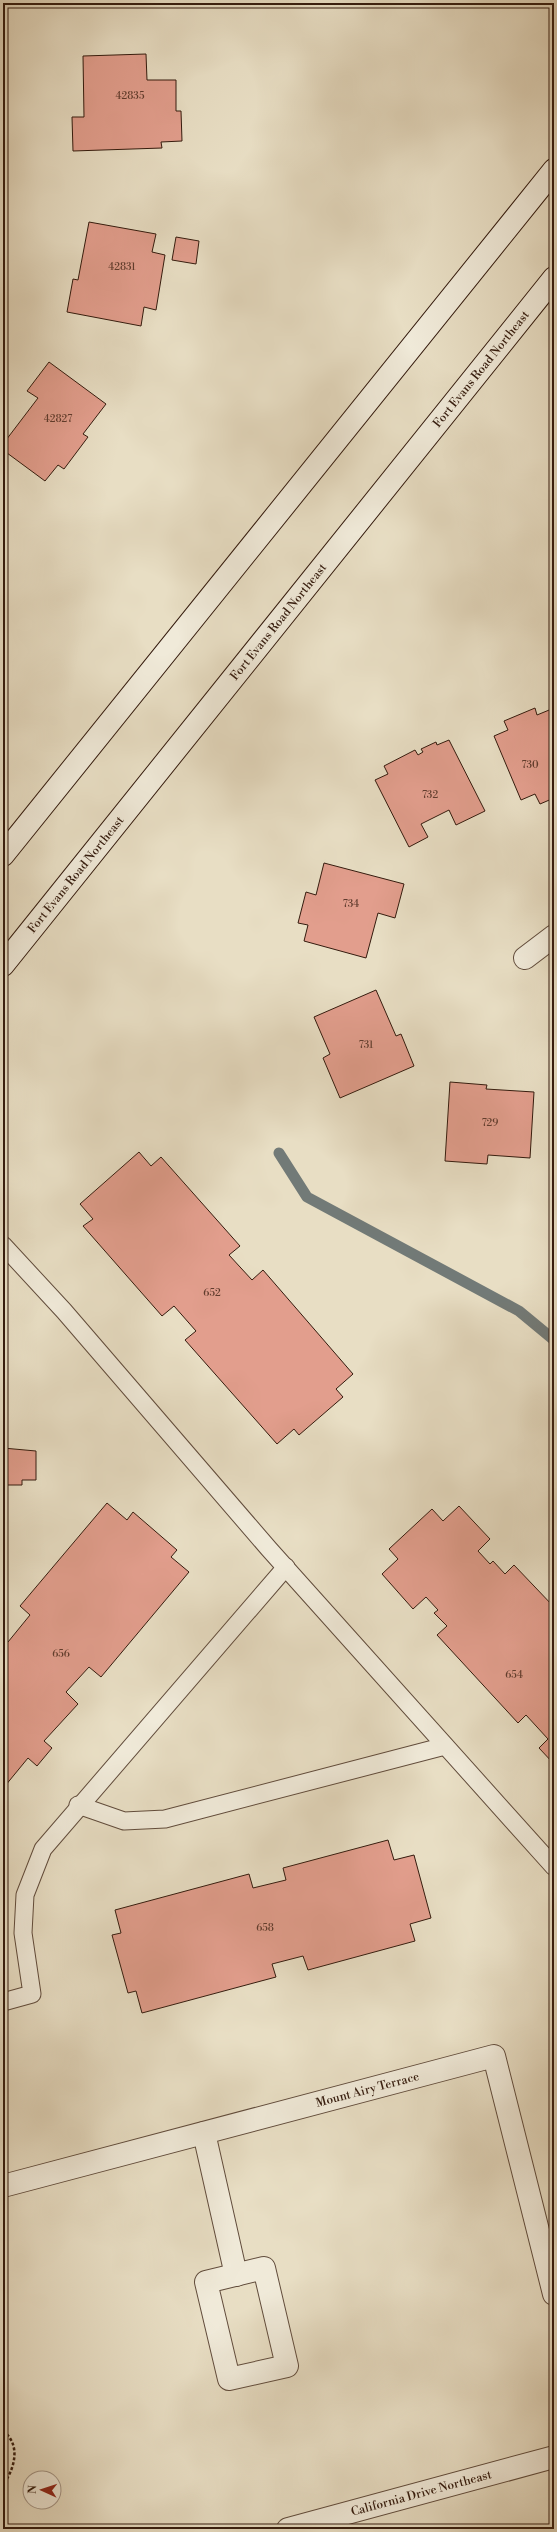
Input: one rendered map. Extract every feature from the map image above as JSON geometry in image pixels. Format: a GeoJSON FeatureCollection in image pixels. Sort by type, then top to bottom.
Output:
{"type":"FeatureCollection","features":[{"type":"Feature","properties":{"kind":"main road"},"geometry":{"type":"LineString","coordinates":[[3,855],[554,170]]}},
{"type":"Feature","properties":{"kind":"main road","name":"Fort Evans Road Northeast"},"geometry":{"type":"LineString","coordinates":[[3,966],[554,278]]}},
{"type":"Feature","properties":{"kind":"main road"},"geometry":{"type":"LineString","coordinates":[[525,958],[554,936]]}},
{"type":"Feature","properties":{"kind":"main road","name":"Mount Airy Terrace"},"geometry":{"type":"LineString","coordinates":[[3,2186],[494,2056],[554,2294]]}},
{"type":"Feature","properties":{"kind":"main road"},"geometry":{"type":"LineString","coordinates":[[204,2133],[236,2274]]}},
{"type":"Feature","properties":{"kind":"main road"},"geometry":{"type":"LineString","coordinates":[[264,2268],[287,2366],[229,2379],[206,2282],[236,2274],[264,2268]]}},
{"type":"Feature","properties":{"kind":"main road","name":"California Drive Northeast"},"geometry":{"type":"LineString","coordinates":[[288,2529],[554,2457]]}},
{"type":"Feature","properties":{"kind":"lane"},"geometry":{"type":"LineString","coordinates":[[3,1245],[286,1567],[554,1867]]}},
{"type":"Feature","properties":{"kind":"lane"},"geometry":{"type":"LineString","coordinates":[[3,2002],[32,1994],[23,1933],[25,1895],[43,1848],[78,1805],[286,1567]]}},
{"type":"Feature","properties":{"kind":"lane"},"geometry":{"type":"LineString","coordinates":[[78,1805],[124,1821],[165,1819],[445,1746]]}},
{"type":"Feature","properties":{"kind":"path"},"geometry":{"type":"LineString","coordinates":[[3,2431],[12,2444],[15,2458],[11,2474],[3,2484]]}},
{"type":"Feature","properties":{"kind":"building"},"geometry":{"type":"Polygon","coordinates":[[[146,54],[147,80],[176,80],[176,111],[181,111],[182,141],[161,142],[162,148],[73,151],[72,117],[84,117],[83,56],[146,54]]]}},
{"type":"Feature","properties":{"kind":"building"},"geometry":{"type":"Polygon","coordinates":[[[89,222],[156,234],[152,252],[165,255],[156,310],[144,307],[141,326],[67,312],[73,279],[78,280],[89,222]]]}},
{"type":"Feature","properties":{"kind":"building"},"geometry":{"type":"Polygon","coordinates":[[[176,237],[199,241],[196,264],[172,260],[176,237]]]}},
{"type":"Feature","properties":{"kind":"building"},"geometry":{"type":"Polygon","coordinates":[[[49,362],[106,404],[83,434],[88,437],[64,469],[58,465],[45,481],[3,450],[3,444],[38,398],[27,391],[49,362]]]}},
{"type":"Feature","properties":{"kind":"building"},"geometry":{"type":"Polygon","coordinates":[[[535,708],[537,715],[554,708],[554,798],[540,804],[535,794],[521,800],[494,736],[508,730],[504,721],[535,708]]]}},
{"type":"Feature","properties":{"kind":"building"},"geometry":{"type":"Polygon","coordinates":[[[449,740],[485,811],[456,825],[449,810],[421,824],[428,837],[409,847],[375,780],[388,774],[384,766],[415,750],[418,755],[423,752],[421,749],[436,742],[437,745],[449,740]]]}},
{"type":"Feature","properties":{"kind":"building"},"geometry":{"type":"Polygon","coordinates":[[[324,863],[404,884],[395,918],[378,913],[366,958],[304,941],[308,925],[298,923],[306,892],[316,895],[324,863]]]}},
{"type":"Feature","properties":{"kind":"building"},"geometry":{"type":"Polygon","coordinates":[[[376,990],[396,1036],[401,1034],[414,1066],[340,1098],[323,1058],[330,1054],[314,1017],[376,990]]]}},
{"type":"Feature","properties":{"kind":"building"},"geometry":{"type":"Polygon","coordinates":[[[450,1082],[487,1085],[486,1089],[534,1092],[530,1158],[488,1155],[487,1164],[445,1161],[450,1082]]]}},
{"type":"Feature","properties":{"kind":"building"},"geometry":{"type":"Polygon","coordinates":[[[139,1152],[151,1166],[161,1157],[240,1246],[229,1255],[252,1280],[263,1270],[353,1374],[336,1389],[343,1397],[299,1435],[294,1429],[277,1444],[185,1340],[196,1331],[174,1306],[162,1316],[83,1226],[93,1219],[80,1204],[139,1152]]]}},
{"type":"Feature","properties":{"kind":"building"},"geometry":{"type":"Polygon","coordinates":[[[3,1448],[36,1451],[36,1480],[22,1480],[22,1485],[4,1485],[3,1490],[3,1448]]]}},
{"type":"Feature","properties":{"kind":"building"},"geometry":{"type":"Polygon","coordinates":[[[107,1503],[127,1520],[133,1512],[177,1550],[171,1557],[189,1572],[101,1677],[89,1667],[66,1692],[78,1704],[44,1741],[52,1748],[37,1766],[28,1758],[5,1786],[3,1783],[3,1637],[8,1642],[30,1615],[20,1606],[107,1503]]]}},
{"type":"Feature","properties":{"kind":"building"},"geometry":{"type":"Polygon","coordinates":[[[459,1506],[490,1539],[478,1551],[490,1564],[493,1561],[505,1574],[514,1565],[554,1607],[554,1764],[539,1748],[548,1739],[526,1715],[518,1723],[437,1635],[447,1626],[434,1613],[438,1610],[426,1597],[413,1609],[382,1574],[398,1559],[389,1549],[432,1509],[443,1521],[459,1506]]]}},
{"type":"Feature","properties":{"kind":"building"},"geometry":{"type":"Polygon","coordinates":[[[388,1840],[394,1860],[414,1855],[431,1918],[410,1924],[415,1941],[308,1970],[303,1956],[272,1964],[276,1977],[142,2013],[136,1991],[128,1993],[112,1935],[121,1933],[115,1910],[249,1874],[253,1888],[286,1880],[283,1868],[388,1840]]]}},
{"type":"Feature","properties":{"kind":"waterway"},"geometry":{"type":"LineString","coordinates":[[279,1153],[307,1197],[519,1311],[554,1340]]}}]}
